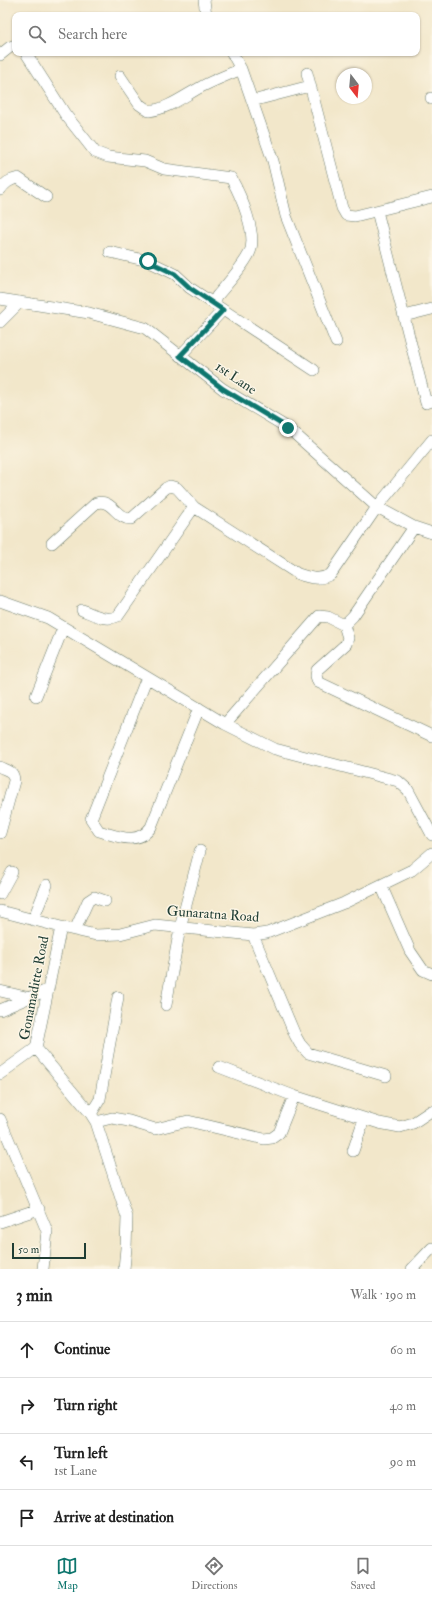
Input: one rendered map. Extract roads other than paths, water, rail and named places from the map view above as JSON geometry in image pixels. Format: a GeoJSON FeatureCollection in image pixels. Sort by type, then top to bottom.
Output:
{"type":"FeatureCollection","features":[{"type":"Feature","properties":{"kind":"street"},"geometry":{"type":"LineString","coordinates":[[204,0],[206,12]]}},
{"type":"Feature","properties":{"kind":"street"},"geometry":{"type":"LineString","coordinates":[[0,55],[12,46]]}},
{"type":"Feature","properties":{"kind":"street"},"geometry":{"type":"LineString","coordinates":[[28,56],[65,114],[95,152],[108,157],[145,161],[164,170],[231,178],[248,216],[252,238],[250,253],[217,296],[218,307],[180,356]]}},
{"type":"Feature","properties":{"kind":"street"},"geometry":{"type":"LineString","coordinates":[[234,56],[241,69],[273,161],[286,216],[336,342]]}},
{"type":"Feature","properties":{"kind":"street"},"geometry":{"type":"LineString","coordinates":[[120,76],[139,104],[150,111],[158,110],[202,86],[241,69]]}},
{"type":"Feature","properties":{"kind":"street"},"geometry":{"type":"LineString","coordinates":[[307,74],[342,208],[346,215],[355,216],[432,197]]}},
{"type":"Feature","properties":{"kind":"street"},"geometry":{"type":"LineString","coordinates":[[252,101],[310,86]]}},
{"type":"Feature","properties":{"kind":"street"},"geometry":{"type":"LineString","coordinates":[[0,190],[4,184],[10,180],[18,178],[46,197]]}},
{"type":"Feature","properties":{"kind":"street"},"geometry":{"type":"LineString","coordinates":[[377,211],[426,402],[432,401]]}},
{"type":"Feature","properties":{"kind":"street"},"geometry":{"type":"LineString","coordinates":[[110,252],[148,261],[175,274],[190,288],[314,370]]}},
{"type":"Feature","properties":{"kind":"street","name":"1st Lane"},"geometry":{"type":"LineString","coordinates":[[0,299],[89,313],[145,328],[223,389],[288,428],[377,507],[414,528],[432,533]]}},
{"type":"Feature","properties":{"kind":"street"},"geometry":{"type":"LineString","coordinates":[[0,322],[20,302]]}},
{"type":"Feature","properties":{"kind":"street"},"geometry":{"type":"LineString","coordinates":[[404,316],[432,309]]}},
{"type":"Feature","properties":{"kind":"street"},"geometry":{"type":"LineString","coordinates":[[52,543],[96,503],[101,501],[106,502],[125,518],[131,519],[170,486],[177,488],[194,507],[298,574],[311,579],[320,578],[331,574],[377,507],[432,440]]}},
{"type":"Feature","properties":{"kind":"street"},"geometry":{"type":"LineString","coordinates":[[82,610],[109,619],[118,616],[194,507]]}},
{"type":"Feature","properties":{"kind":"street"},"geometry":{"type":"LineString","coordinates":[[344,625],[352,616],[414,528]]}},
{"type":"Feature","properties":{"kind":"street"},"geometry":{"type":"LineString","coordinates":[[0,601],[48,618],[225,724],[276,749],[398,781],[408,790],[432,835]]}},
{"type":"Feature","properties":{"kind":"street"},"geometry":{"type":"LineString","coordinates":[[225,724],[319,616],[328,617],[344,625],[348,638],[346,644],[318,670],[316,676],[318,682],[432,736]]}},
{"type":"Feature","properties":{"kind":"street"},"geometry":{"type":"LineString","coordinates":[[36,696],[63,628]]}},
{"type":"Feature","properties":{"kind":"street"},"geometry":{"type":"LineString","coordinates":[[147,677],[91,819],[99,831],[124,838],[141,837],[147,833],[151,827],[199,708]]}},
{"type":"Feature","properties":{"kind":"street"},"geometry":{"type":"LineString","coordinates":[[0,767],[12,772],[14,775],[14,781],[0,833]]}},
{"type":"Feature","properties":{"kind":"street"},"geometry":{"type":"LineString","coordinates":[[166,1005],[180,928],[200,851]]}},
{"type":"Feature","properties":{"kind":"street","name":"Gunaratna Road"},"geometry":{"type":"LineString","coordinates":[[0,911],[61,927],[96,934],[120,934],[154,924],[253,935],[267,933],[344,903],[412,870],[432,853]]}},
{"type":"Feature","properties":{"kind":"street"},"geometry":{"type":"LineString","coordinates":[[0,894],[12,872]]}},
{"type":"Feature","properties":{"kind":"street"},"geometry":{"type":"LineString","coordinates":[[33,920],[47,885]]}},
{"type":"Feature","properties":{"kind":"street"},"geometry":{"type":"LineString","coordinates":[[381,885],[410,951],[423,970],[432,974]]}},
{"type":"Feature","properties":{"kind":"street"},"geometry":{"type":"LineString","coordinates":[[75,930],[88,901],[94,897],[105,901]]}},
{"type":"Feature","properties":{"kind":"street","name":"Gonamaditte Road"},"geometry":{"type":"LineString","coordinates":[[61,927],[36,1048],[94,1118],[127,1217],[124,1269]]}},
{"type":"Feature","properties":{"kind":"street"},"geometry":{"type":"LineString","coordinates":[[253,935],[295,1035],[300,1044],[308,1053],[386,1076]]}},
{"type":"Feature","properties":{"kind":"street"},"geometry":{"type":"LineString","coordinates":[[0,1010],[47,990]]}},
{"type":"Feature","properties":{"kind":"street"},"geometry":{"type":"LineString","coordinates":[[0,991],[30,998]]}},
{"type":"Feature","properties":{"kind":"street"},"geometry":{"type":"LineString","coordinates":[[118,998],[100,1099],[94,1118],[112,1118],[129,1121],[156,1129],[188,1121],[264,1139],[272,1138],[279,1133],[294,1096]]}},
{"type":"Feature","properties":{"kind":"street"},"geometry":{"type":"LineString","coordinates":[[0,1074],[36,1048]]}},
{"type":"Feature","properties":{"kind":"street"},"geometry":{"type":"LineString","coordinates":[[219,1067],[294,1096],[379,1124],[400,1127],[413,1123],[431,1111]]}},
{"type":"Feature","properties":{"kind":"street"},"geometry":{"type":"LineString","coordinates":[[353,1151],[364,1118]]}},
{"type":"Feature","properties":{"kind":"street"},"geometry":{"type":"LineString","coordinates":[[0,1119],[47,1231],[42,1269]]}},
{"type":"Feature","properties":{"kind":"street"},"geometry":{"type":"LineString","coordinates":[[0,1222],[38,1209]]}},
{"type":"Feature","properties":{"kind":"street"},"geometry":{"type":"LineString","coordinates":[[412,1269],[432,1249]]}}]}
